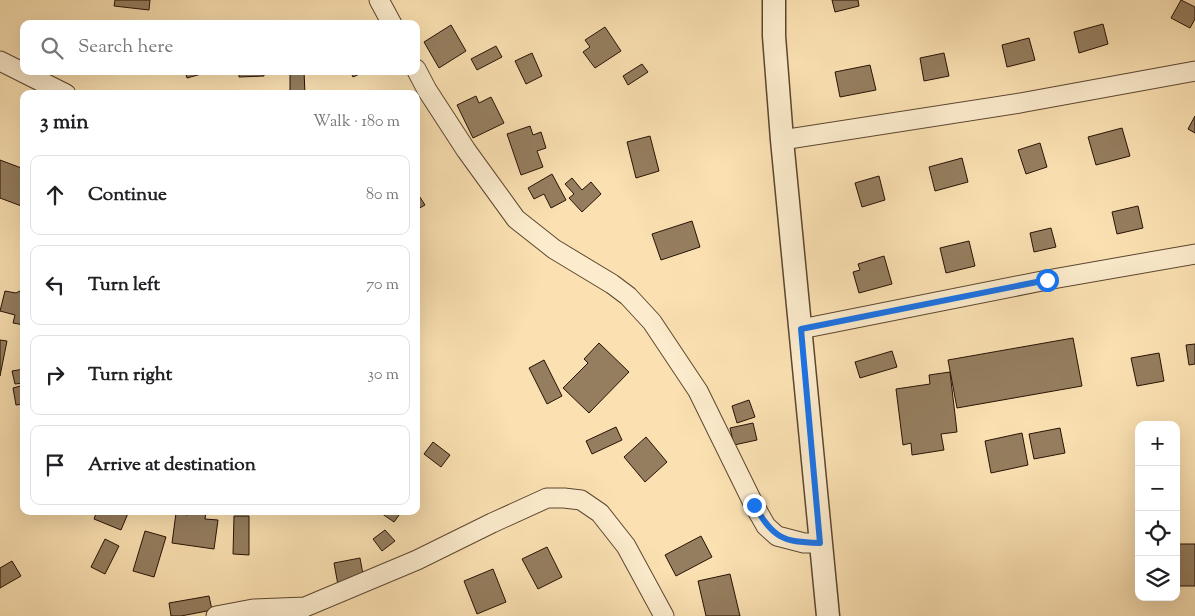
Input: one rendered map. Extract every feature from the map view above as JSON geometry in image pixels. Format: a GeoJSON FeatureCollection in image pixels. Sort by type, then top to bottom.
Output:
{"type":"FeatureCollection","features":[{"type":"Feature","properties":{"kind":"street"},"geometry":{"type":"LineString","coordinates":[[379,0],[390,20]]}},
{"type":"Feature","properties":{"kind":"street"},"geometry":{"type":"LineString","coordinates":[[774,0],[774,36],[782,140],[828,616]]}},
{"type":"Feature","properties":{"kind":"street"},"geometry":{"type":"LineString","coordinates":[[0,61],[20,71]]}},
{"type":"Feature","properties":{"kind":"street"},"geometry":{"type":"LineString","coordinates":[[782,140],[1020,103],[1195,71]]}},
{"type":"Feature","properties":{"kind":"street"},"geometry":{"type":"LineString","coordinates":[[28,75],[58,90]]}},
{"type":"Feature","properties":{"kind":"street"},"geometry":{"type":"LineString","coordinates":[[419,75],[466,150],[516,219],[554,249],[612,284],[628,296],[652,322],[698,391],[766,526],[777,536],[804,542],[820,543]]}},
{"type":"Feature","properties":{"kind":"street"},"geometry":{"type":"LineString","coordinates":[[801,329],[1047,280],[1195,254]]}},
{"type":"Feature","properties":{"kind":"street"},"geometry":{"type":"LineString","coordinates":[[216,616],[253,609],[305,611],[547,498],[581,500],[600,513],[626,546],[664,616]]}},
{"type":"Feature","properties":{"kind":"building"},"geometry":{"type":"Polygon","coordinates":[[[115,0],[150,0],[149,10],[114,6],[115,0]]]}},
{"type":"Feature","properties":{"kind":"building"},"geometry":{"type":"Polygon","coordinates":[[[832,0],[858,0],[859,6],[835,12],[832,0]]]}},
{"type":"Feature","properties":{"kind":"building"},"geometry":{"type":"Polygon","coordinates":[[[1181,0],[1195,7],[1195,19],[1190,28],[1171,18],[1181,0]]]}},
{"type":"Feature","properties":{"kind":"building"},"geometry":{"type":"Polygon","coordinates":[[[1103,24],[1108,44],[1079,53],[1074,32],[1103,24]]]}},
{"type":"Feature","properties":{"kind":"building"},"geometry":{"type":"Polygon","coordinates":[[[451,25],[466,51],[439,68],[424,42],[451,25]]]}},
{"type":"Feature","properties":{"kind":"building"},"geometry":{"type":"Polygon","coordinates":[[[605,27],[621,51],[595,68],[583,52],[590,47],[585,40],[605,27]]]}},
{"type":"Feature","properties":{"kind":"building"},"geometry":{"type":"Polygon","coordinates":[[[1029,38],[1035,60],[1007,67],[1002,45],[1029,38]]]}},
{"type":"Feature","properties":{"kind":"building"},"geometry":{"type":"Polygon","coordinates":[[[496,46],[502,57],[477,70],[471,59],[496,46]]]}},
{"type":"Feature","properties":{"kind":"building"},"geometry":{"type":"Polygon","coordinates":[[[532,53],[542,76],[526,84],[515,61],[532,53]]]}},
{"type":"Feature","properties":{"kind":"building"},"geometry":{"type":"Polygon","coordinates":[[[944,53],[949,76],[924,81],[920,58],[944,53]]]}},
{"type":"Feature","properties":{"kind":"building"},"geometry":{"type":"Polygon","coordinates":[[[642,64],[648,72],[628,85],[623,76],[642,64]]]}},
{"type":"Feature","properties":{"kind":"building"},"geometry":{"type":"Polygon","coordinates":[[[870,65],[876,90],[840,97],[835,72],[870,65]]]}},
{"type":"Feature","properties":{"kind":"building"},"geometry":{"type":"Polygon","coordinates":[[[186,75],[198,75],[187,78],[186,75]]]}},
{"type":"Feature","properties":{"kind":"building"},"geometry":{"type":"Polygon","coordinates":[[[239,75],[264,75],[264,76],[239,77],[239,75]]]}},
{"type":"Feature","properties":{"kind":"building"},"geometry":{"type":"Polygon","coordinates":[[[290,75],[304,75],[305,90],[290,90],[290,75]]]}},
{"type":"Feature","properties":{"kind":"building"},"geometry":{"type":"Polygon","coordinates":[[[476,96],[479,103],[491,97],[504,123],[473,138],[457,105],[476,96]]]}},
{"type":"Feature","properties":{"kind":"building"},"geometry":{"type":"Polygon","coordinates":[[[1195,116],[1195,133],[1188,129],[1195,116]]]}},
{"type":"Feature","properties":{"kind":"building"},"geometry":{"type":"Polygon","coordinates":[[[530,126],[533,135],[541,132],[546,148],[537,151],[543,167],[521,175],[507,134],[530,126]]]}},
{"type":"Feature","properties":{"kind":"building"},"geometry":{"type":"Polygon","coordinates":[[[1122,128],[1130,156],[1096,165],[1088,137],[1122,128]]]}},
{"type":"Feature","properties":{"kind":"building"},"geometry":{"type":"Polygon","coordinates":[[[650,136],[659,171],[636,178],[627,142],[650,136]]]}},
{"type":"Feature","properties":{"kind":"building"},"geometry":{"type":"Polygon","coordinates":[[[1040,143],[1047,167],[1026,174],[1018,150],[1040,143]]]}},
{"type":"Feature","properties":{"kind":"building"},"geometry":{"type":"Polygon","coordinates":[[[962,158],[968,182],[935,191],[929,167],[962,158]]]}},
{"type":"Feature","properties":{"kind":"building"},"geometry":{"type":"Polygon","coordinates":[[[0,160],[20,168],[20,206],[0,198],[0,160]]]}},
{"type":"Feature","properties":{"kind":"building"},"geometry":{"type":"Polygon","coordinates":[[[552,174],[566,200],[551,208],[544,194],[534,199],[528,188],[552,174]]]}},
{"type":"Feature","properties":{"kind":"building"},"geometry":{"type":"Polygon","coordinates":[[[879,176],[885,200],[862,207],[855,183],[879,176]]]}},
{"type":"Feature","properties":{"kind":"building"},"geometry":{"type":"Polygon","coordinates":[[[572,178],[582,190],[591,182],[601,194],[582,212],[569,198],[574,194],[565,184],[572,178]]]}},
{"type":"Feature","properties":{"kind":"building"},"geometry":{"type":"Polygon","coordinates":[[[420,197],[425,205],[420,208],[420,197]]]}},
{"type":"Feature","properties":{"kind":"building"},"geometry":{"type":"Polygon","coordinates":[[[1138,206],[1143,228],[1117,234],[1112,212],[1138,206]]]}},
{"type":"Feature","properties":{"kind":"building"},"geometry":{"type":"Polygon","coordinates":[[[692,221],[700,247],[661,260],[652,234],[692,221]]]}},
{"type":"Feature","properties":{"kind":"building"},"geometry":{"type":"Polygon","coordinates":[[[1051,228],[1056,247],[1034,252],[1030,233],[1051,228]]]}},
{"type":"Feature","properties":{"kind":"building"},"geometry":{"type":"Polygon","coordinates":[[[969,241],[975,266],[946,273],[940,248],[969,241]]]}},
{"type":"Feature","properties":{"kind":"building"},"geometry":{"type":"Polygon","coordinates":[[[884,256],[892,284],[859,293],[853,272],[860,270],[858,264],[884,256]]]}},
{"type":"Feature","properties":{"kind":"building"},"geometry":{"type":"Polygon","coordinates":[[[5,291],[16,293],[20,291],[20,324],[13,323],[15,315],[0,311],[5,291]]]}},
{"type":"Feature","properties":{"kind":"building"},"geometry":{"type":"Polygon","coordinates":[[[1073,338],[1082,386],[957,408],[948,360],[1073,338]]]}},
{"type":"Feature","properties":{"kind":"building"},"geometry":{"type":"Polygon","coordinates":[[[0,340],[7,341],[0,376],[0,340]]]}},
{"type":"Feature","properties":{"kind":"building"},"geometry":{"type":"Polygon","coordinates":[[[599,343],[629,372],[589,413],[563,388],[588,363],[584,359],[599,343]]]}},
{"type":"Feature","properties":{"kind":"building"},"geometry":{"type":"Polygon","coordinates":[[[1195,344],[1195,364],[1189,365],[1186,345],[1195,344]]]}},
{"type":"Feature","properties":{"kind":"building"},"geometry":{"type":"Polygon","coordinates":[[[892,351],[897,367],[860,378],[855,362],[892,351]]]}},
{"type":"Feature","properties":{"kind":"building"},"geometry":{"type":"Polygon","coordinates":[[[1159,353],[1164,381],[1137,386],[1131,358],[1159,353]]]}},
{"type":"Feature","properties":{"kind":"building"},"geometry":{"type":"Polygon","coordinates":[[[544,360],[562,396],[547,404],[529,368],[544,360]]]}},
{"type":"Feature","properties":{"kind":"building"},"geometry":{"type":"Polygon","coordinates":[[[20,370],[20,383],[15,384],[12,371],[20,370]]]}},
{"type":"Feature","properties":{"kind":"building"},"geometry":{"type":"Polygon","coordinates":[[[950,372],[957,432],[941,434],[944,450],[912,455],[911,443],[903,445],[896,389],[930,384],[929,375],[950,372]]]}},
{"type":"Feature","properties":{"kind":"building"},"geometry":{"type":"Polygon","coordinates":[[[20,386],[20,404],[16,405],[13,388],[20,386]]]}},
{"type":"Feature","properties":{"kind":"building"},"geometry":{"type":"Polygon","coordinates":[[[749,400],[755,417],[737,423],[732,406],[749,400]]]}},
{"type":"Feature","properties":{"kind":"building"},"geometry":{"type":"Polygon","coordinates":[[[753,423],[757,440],[734,445],[730,428],[753,423]]]}},
{"type":"Feature","properties":{"kind":"building"},"geometry":{"type":"Polygon","coordinates":[[[616,427],[622,440],[592,454],[586,441],[616,427]]]}},
{"type":"Feature","properties":{"kind":"building"},"geometry":{"type":"Polygon","coordinates":[[[1060,428],[1065,453],[1034,459],[1029,434],[1060,428]]]}},
{"type":"Feature","properties":{"kind":"building"},"geometry":{"type":"Polygon","coordinates":[[[1022,433],[1028,465],[991,473],[985,441],[1022,433]]]}},
{"type":"Feature","properties":{"kind":"building"},"geometry":{"type":"Polygon","coordinates":[[[646,437],[667,462],[645,482],[624,457],[646,437]]]}},
{"type":"Feature","properties":{"kind":"building"},"geometry":{"type":"Polygon","coordinates":[[[433,442],[450,455],[441,467],[424,454],[433,442]]]}},
{"type":"Feature","properties":{"kind":"building"},"geometry":{"type":"Polygon","coordinates":[[[96,515],[127,515],[121,530],[94,519],[96,515]]]}},
{"type":"Feature","properties":{"kind":"building"},"geometry":{"type":"Polygon","coordinates":[[[176,515],[206,515],[205,519],[218,520],[214,549],[172,543],[176,515]]]}},
{"type":"Feature","properties":{"kind":"building"},"geometry":{"type":"Polygon","coordinates":[[[384,515],[399,515],[394,522],[384,515]]]}},
{"type":"Feature","properties":{"kind":"building"},"geometry":{"type":"Polygon","coordinates":[[[234,516],[249,516],[249,555],[233,554],[234,516]]]}},
{"type":"Feature","properties":{"kind":"building"},"geometry":{"type":"Polygon","coordinates":[[[385,530],[395,541],[382,551],[373,539],[385,530]]]}},
{"type":"Feature","properties":{"kind":"building"},"geometry":{"type":"Polygon","coordinates":[[[145,531],[166,537],[154,577],[133,571],[145,531]]]}},
{"type":"Feature","properties":{"kind":"building"},"geometry":{"type":"Polygon","coordinates":[[[701,536],[712,557],[676,576],[665,555],[701,536]]]}},
{"type":"Feature","properties":{"kind":"building"},"geometry":{"type":"Polygon","coordinates":[[[105,539],[119,546],[105,574],[91,567],[105,539]]]}},
{"type":"Feature","properties":{"kind":"building"},"geometry":{"type":"Polygon","coordinates":[[[1180,544],[1195,544],[1195,586],[1180,586],[1180,544]]]}},
{"type":"Feature","properties":{"kind":"building"},"geometry":{"type":"Polygon","coordinates":[[[547,547],[562,577],[538,589],[522,559],[547,547]]]}},
{"type":"Feature","properties":{"kind":"building"},"geometry":{"type":"Polygon","coordinates":[[[360,558],[364,580],[338,585],[334,563],[360,558]]]}},
{"type":"Feature","properties":{"kind":"building"},"geometry":{"type":"Polygon","coordinates":[[[12,561],[21,576],[0,588],[0,568],[12,561]]]}},
{"type":"Feature","properties":{"kind":"building"},"geometry":{"type":"Polygon","coordinates":[[[493,569],[506,602],[477,614],[464,581],[493,569]]]}},
{"type":"Feature","properties":{"kind":"building"},"geometry":{"type":"Polygon","coordinates":[[[730,574],[740,616],[706,616],[698,581],[730,574]]]}},
{"type":"Feature","properties":{"kind":"building"},"geometry":{"type":"Polygon","coordinates":[[[209,596],[212,610],[171,616],[169,603],[209,596]]]}},
{"type":"Feature","properties":{"kind":"route"},"geometry":{"type":"LineString","coordinates":[[754,505],[766,526],[777,536],[804,542],[820,543],[801,329],[1047,280]]}}]}
